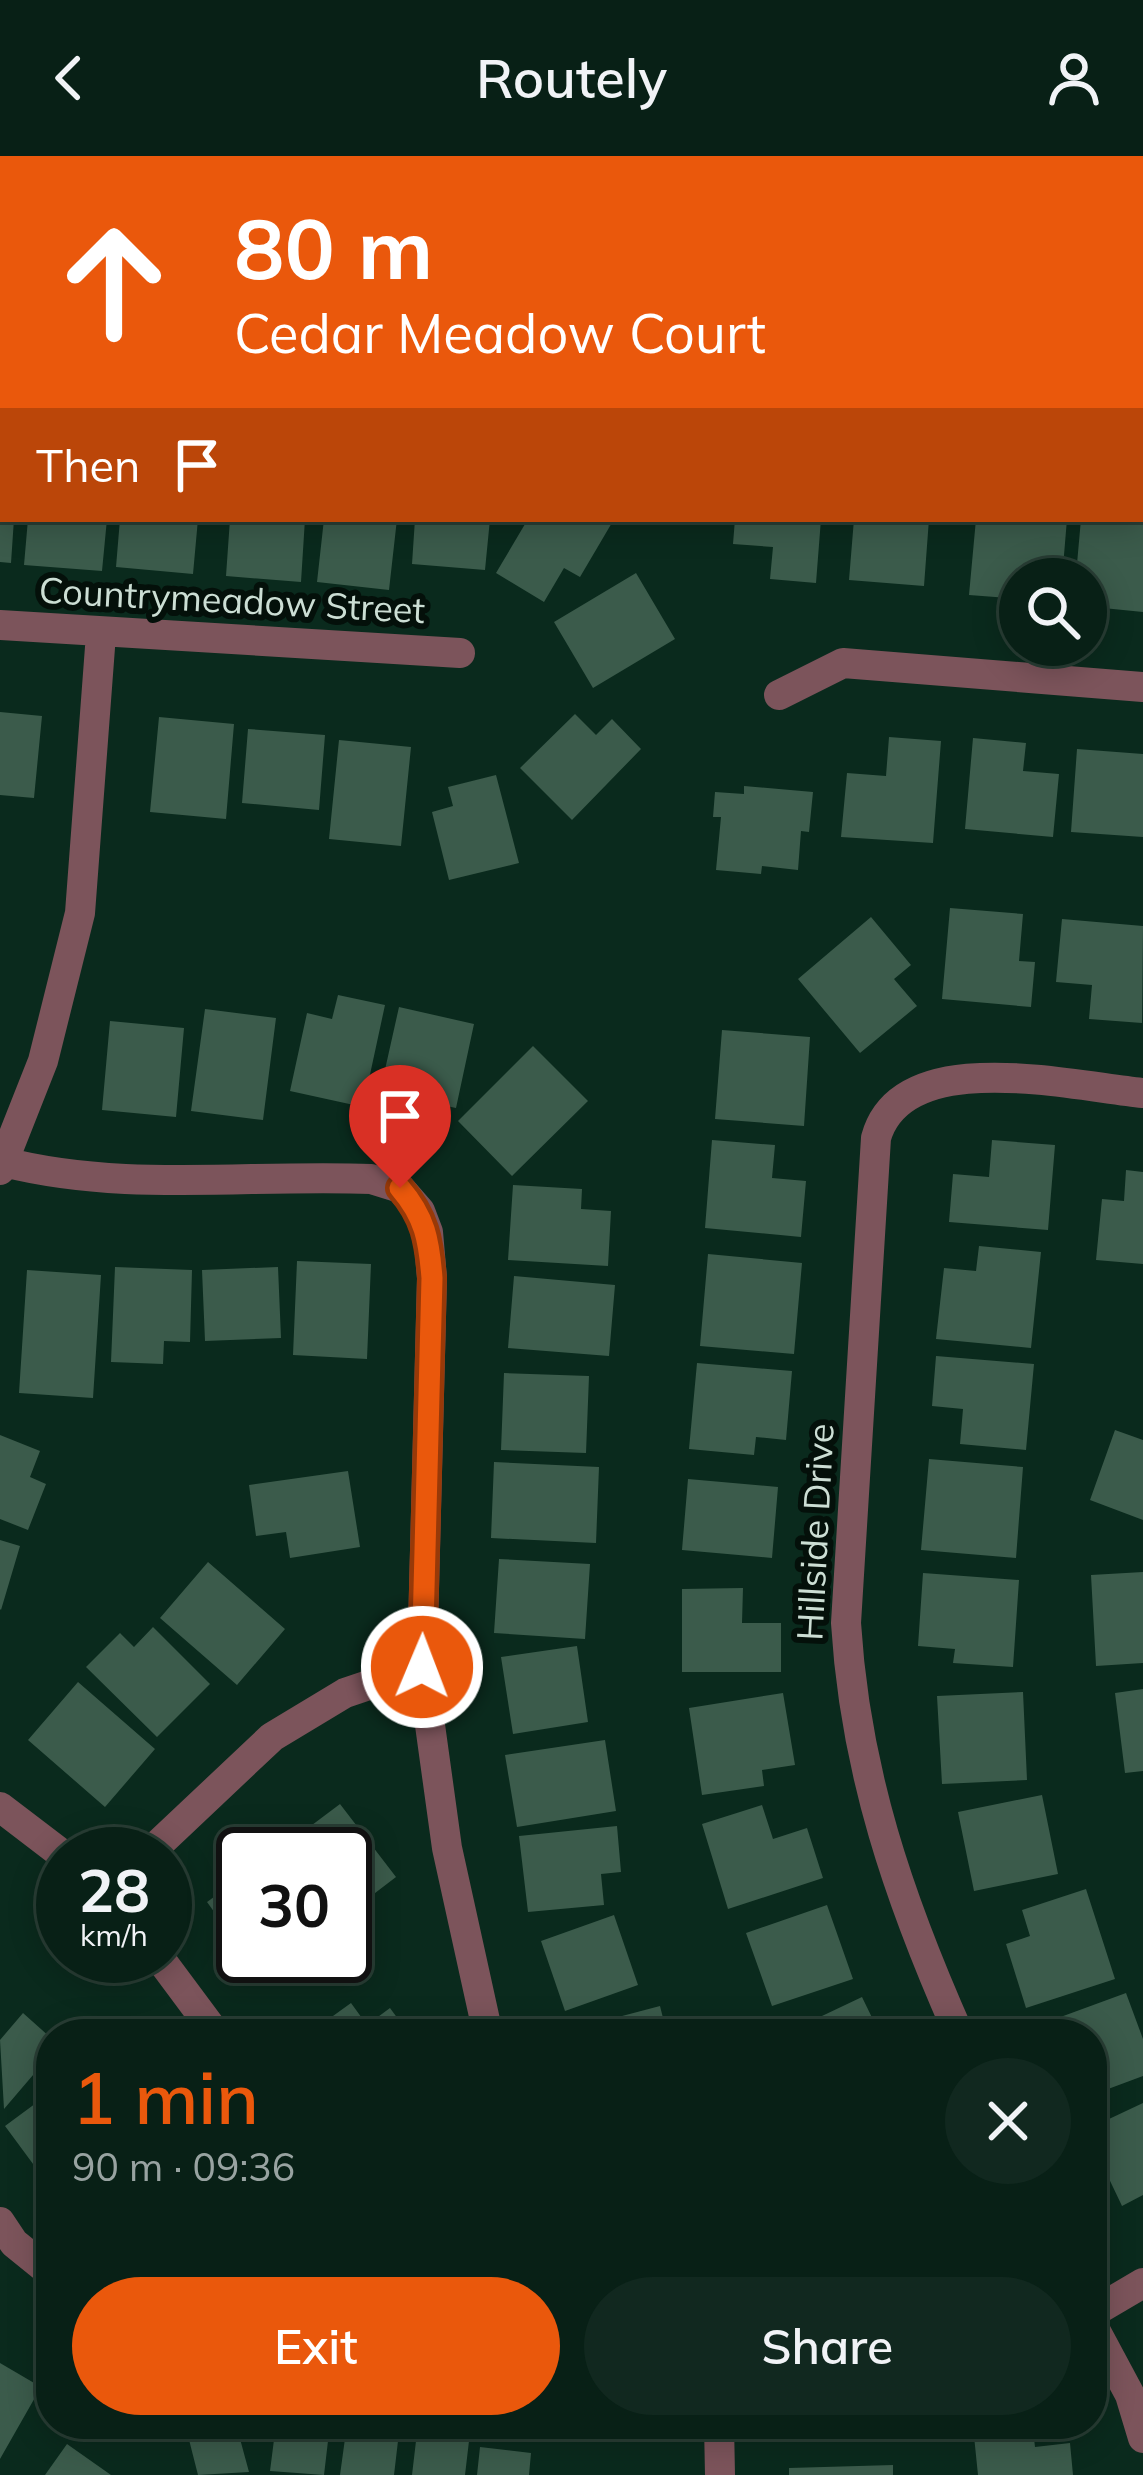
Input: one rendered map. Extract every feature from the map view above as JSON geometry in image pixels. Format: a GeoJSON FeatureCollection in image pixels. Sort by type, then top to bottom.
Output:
{"type":"FeatureCollection","features":[{"type":"Feature","properties":{"kind":"street","name":"Countrymeadow Street"},"geometry":{"type":"LineString","coordinates":[[0,625],[460,652]]}},
{"type":"Feature","properties":{"kind":"street"},"geometry":{"type":"LineString","coordinates":[[100,634],[80,913],[43,1061],[1,1164],[125,1180],[336,1178],[387,1182],[400,1188],[420,1211],[430,1258],[422,1667],[447,1848],[485,2019]]}},
{"type":"Feature","properties":{"kind":"street"},"geometry":{"type":"LineString","coordinates":[[779,695],[843,663],[1143,687]]}},
{"type":"Feature","properties":{"kind":"street","name":"Hillside Drive"},"geometry":{"type":"LineString","coordinates":[[953,2019],[883,1848],[861,1756],[848,1664],[846,1623],[876,1138],[903,1097],[919,1086],[979,1078],[1143,1093]]}},
{"type":"Feature","properties":{"kind":"street"},"geometry":{"type":"LineString","coordinates":[[177,1827],[272,1737],[334,1698],[422,1667]]}},
{"type":"Feature","properties":{"kind":"street"},"geometry":{"type":"LineString","coordinates":[[0,1807],[36,1834]]}},
{"type":"Feature","properties":{"kind":"street"},"geometry":{"type":"LineString","coordinates":[[178,1983],[205,2019]]}},
{"type":"Feature","properties":{"kind":"street"},"geometry":{"type":"LineString","coordinates":[[0,2222],[36,2265]]}},
{"type":"Feature","properties":{"kind":"street"},"geometry":{"type":"LineString","coordinates":[[1107,2303],[1143,2283]]}},
{"type":"Feature","properties":{"kind":"street"},"geometry":{"type":"LineString","coordinates":[[1107,2352],[1130,2395],[1143,2438]]}},
{"type":"Feature","properties":{"kind":"street"},"geometry":{"type":"LineString","coordinates":[[719,2439],[720,2475]]}},
{"type":"Feature","properties":{"kind":"building"},"geometry":{"type":"Polygon","coordinates":[[[0,522],[14,522],[11,563],[0,562],[0,522]]]}},
{"type":"Feature","properties":{"kind":"building"},"geometry":{"type":"Polygon","coordinates":[[[28,522],[107,522],[102,571],[24,565],[28,522]]]}},
{"type":"Feature","properties":{"kind":"building"},"geometry":{"type":"Polygon","coordinates":[[[120,522],[198,522],[193,574],[116,567],[120,522]]]}},
{"type":"Feature","properties":{"kind":"building"},"geometry":{"type":"Polygon","coordinates":[[[230,522],[305,522],[301,582],[226,576],[230,522]]]}},
{"type":"Feature","properties":{"kind":"building"},"geometry":{"type":"Polygon","coordinates":[[[324,522],[397,522],[389,590],[317,582],[324,522]]]}},
{"type":"Feature","properties":{"kind":"building"},"geometry":{"type":"Polygon","coordinates":[[[415,522],[490,522],[485,570],[412,564],[415,522]]]}},
{"type":"Feature","properties":{"kind":"building"},"geometry":{"type":"Polygon","coordinates":[[[526,522],[612,522],[580,577],[564,568],[544,602],[496,573],[526,522]]]}},
{"type":"Feature","properties":{"kind":"building"},"geometry":{"type":"Polygon","coordinates":[[[735,522],[821,522],[816,583],[770,579],[773,547],[733,544],[735,522]]]}},
{"type":"Feature","properties":{"kind":"building"},"geometry":{"type":"Polygon","coordinates":[[[854,522],[929,522],[924,586],[849,580],[854,522]]]}},
{"type":"Feature","properties":{"kind":"building"},"geometry":{"type":"Polygon","coordinates":[[[976,522],[1067,522],[1064,558],[999,558],[999,597],[969,595],[976,522]]]}},
{"type":"Feature","properties":{"kind":"building"},"geometry":{"type":"Polygon","coordinates":[[[1081,522],[1143,522],[1143,612],[1107,608],[1107,558],[1078,558],[1081,522]]]}},
{"type":"Feature","properties":{"kind":"building"},"geometry":{"type":"Polygon","coordinates":[[[636,573],[675,639],[593,688],[554,622],[636,573]]]}},
{"type":"Feature","properties":{"kind":"building"},"geometry":{"type":"Polygon","coordinates":[[[0,712],[42,716],[34,798],[0,795],[0,712]]]}},
{"type":"Feature","properties":{"kind":"building"},"geometry":{"type":"Polygon","coordinates":[[[575,714],[596,735],[612,719],[641,749],[572,820],[520,768],[575,714]]]}},
{"type":"Feature","properties":{"kind":"building"},"geometry":{"type":"Polygon","coordinates":[[[159,717],[234,724],[226,819],[150,812],[159,717]]]}},
{"type":"Feature","properties":{"kind":"building"},"geometry":{"type":"Polygon","coordinates":[[[248,729],[325,735],[319,810],[242,803],[248,729]]]}},
{"type":"Feature","properties":{"kind":"building"},"geometry":{"type":"Polygon","coordinates":[[[889,737],[941,741],[933,843],[841,837],[847,773],[886,776],[889,737]]]}},
{"type":"Feature","properties":{"kind":"building"},"geometry":{"type":"Polygon","coordinates":[[[973,738],[1026,743],[1023,771],[1059,774],[1053,837],[965,829],[973,738]]]}},
{"type":"Feature","properties":{"kind":"building"},"geometry":{"type":"Polygon","coordinates":[[[339,740],[411,747],[401,846],[329,839],[339,740]]]}},
{"type":"Feature","properties":{"kind":"building"},"geometry":{"type":"Polygon","coordinates":[[[1077,749],[1143,754],[1143,837],[1071,832],[1077,749]]]}},
{"type":"Feature","properties":{"kind":"building"},"geometry":{"type":"Polygon","coordinates":[[[496,775],[519,863],[449,880],[432,812],[453,806],[448,787],[496,775]]]}},
{"type":"Feature","properties":{"kind":"building"},"geometry":{"type":"Polygon","coordinates":[[[744,786],[813,792],[809,832],[801,831],[798,870],[762,866],[761,874],[716,870],[721,817],[713,817],[715,792],[744,794],[744,786]]]}},
{"type":"Feature","properties":{"kind":"building"},"geometry":{"type":"Polygon","coordinates":[[[950,908],[1023,914],[1019,961],[1035,962],[1031,1007],[942,999],[950,908]]]}},
{"type":"Feature","properties":{"kind":"building"},"geometry":{"type":"Polygon","coordinates":[[[871,917],[911,965],[894,979],[917,1006],[860,1053],[798,979],[871,917]]]}},
{"type":"Feature","properties":{"kind":"building"},"geometry":{"type":"Polygon","coordinates":[[[1062,919],[1143,926],[1142,1023],[1089,1019],[1092,985],[1056,982],[1062,919]]]}},
{"type":"Feature","properties":{"kind":"building"},"geometry":{"type":"Polygon","coordinates":[[[338,995],[385,1005],[363,1107],[290,1091],[307,1013],[332,1019],[338,995]]]}},
{"type":"Feature","properties":{"kind":"building"},"geometry":{"type":"Polygon","coordinates":[[[399,1007],[474,1024],[456,1108],[380,1092],[399,1007]]]}},
{"type":"Feature","properties":{"kind":"building"},"geometry":{"type":"Polygon","coordinates":[[[205,1009],[276,1018],[263,1120],[191,1111],[205,1009]]]}},
{"type":"Feature","properties":{"kind":"building"},"geometry":{"type":"Polygon","coordinates":[[[110,1021],[184,1028],[176,1117],[102,1110],[110,1021]]]}},
{"type":"Feature","properties":{"kind":"building"},"geometry":{"type":"Polygon","coordinates":[[[722,1030],[810,1037],[804,1126],[715,1119],[722,1030]]]}},
{"type":"Feature","properties":{"kind":"building"},"geometry":{"type":"Polygon","coordinates":[[[533,1046],[588,1101],[512,1176],[458,1121],[533,1046]]]}},
{"type":"Feature","properties":{"kind":"building"},"geometry":{"type":"Polygon","coordinates":[[[712,1140],[775,1145],[772,1178],[806,1181],[801,1237],[705,1228],[712,1140]]]}},
{"type":"Feature","properties":{"kind":"building"},"geometry":{"type":"Polygon","coordinates":[[[992,1140],[1055,1145],[1048,1230],[949,1222],[953,1174],[989,1177],[992,1140]]]}},
{"type":"Feature","properties":{"kind":"building"},"geometry":{"type":"Polygon","coordinates":[[[1126,1170],[1143,1172],[1143,1264],[1096,1260],[1102,1199],[1124,1201],[1126,1170]]]}},
{"type":"Feature","properties":{"kind":"building"},"geometry":{"type":"Polygon","coordinates":[[[513,1185],[582,1189],[581,1209],[611,1211],[608,1266],[508,1260],[513,1185]]]}},
{"type":"Feature","properties":{"kind":"building"},"geometry":{"type":"Polygon","coordinates":[[[979,1246],[1041,1252],[1031,1348],[936,1339],[944,1268],[976,1271],[979,1246]]]}},
{"type":"Feature","properties":{"kind":"building"},"geometry":{"type":"Polygon","coordinates":[[[708,1254],[802,1263],[794,1354],[700,1346],[708,1254]]]}},
{"type":"Feature","properties":{"kind":"building"},"geometry":{"type":"Polygon","coordinates":[[[297,1261],[371,1264],[367,1359],[293,1355],[297,1261]]]}},
{"type":"Feature","properties":{"kind":"building"},"geometry":{"type":"Polygon","coordinates":[[[115,1267],[192,1270],[190,1342],[164,1341],[163,1364],[111,1362],[115,1267]]]}},
{"type":"Feature","properties":{"kind":"building"},"geometry":{"type":"Polygon","coordinates":[[[278,1267],[281,1338],[205,1341],[202,1270],[278,1267]]]}},
{"type":"Feature","properties":{"kind":"building"},"geometry":{"type":"Polygon","coordinates":[[[27,1270],[101,1275],[93,1398],[19,1393],[27,1270]]]}},
{"type":"Feature","properties":{"kind":"building"},"geometry":{"type":"Polygon","coordinates":[[[514,1276],[615,1285],[609,1356],[508,1348],[514,1276]]]}},
{"type":"Feature","properties":{"kind":"building"},"geometry":{"type":"Polygon","coordinates":[[[936,1356],[1034,1364],[1026,1450],[960,1444],[963,1409],[932,1406],[936,1356]]]}},
{"type":"Feature","properties":{"kind":"building"},"geometry":{"type":"Polygon","coordinates":[[[697,1363],[792,1371],[786,1440],[756,1437],[754,1455],[689,1449],[697,1363]]]}},
{"type":"Feature","properties":{"kind":"building"},"geometry":{"type":"Polygon","coordinates":[[[504,1373],[589,1376],[586,1453],[501,1450],[504,1373]]]}},
{"type":"Feature","properties":{"kind":"building"},"geometry":{"type":"Polygon","coordinates":[[[1115,1430],[1143,1440],[1143,1520],[1090,1500],[1115,1430]]]}},
{"type":"Feature","properties":{"kind":"building"},"geometry":{"type":"Polygon","coordinates":[[[0,1435],[40,1451],[30,1477],[46,1484],[28,1530],[0,1519],[0,1435]]]}},
{"type":"Feature","properties":{"kind":"building"},"geometry":{"type":"Polygon","coordinates":[[[929,1459],[1023,1467],[1016,1558],[921,1550],[929,1459]]]}},
{"type":"Feature","properties":{"kind":"building"},"geometry":{"type":"Polygon","coordinates":[[[494,1462],[599,1467],[596,1543],[491,1538],[494,1462]]]}},
{"type":"Feature","properties":{"kind":"building"},"geometry":{"type":"Polygon","coordinates":[[[348,1471],[360,1547],[290,1558],[286,1532],[256,1536],[249,1485],[348,1471]]]}},
{"type":"Feature","properties":{"kind":"building"},"geometry":{"type":"Polygon","coordinates":[[[688,1479],[778,1487],[772,1558],[682,1550],[688,1479]]]}},
{"type":"Feature","properties":{"kind":"building"},"geometry":{"type":"Polygon","coordinates":[[[0,1540],[20,1546],[1,1610],[0,1609],[0,1540]]]}},
{"type":"Feature","properties":{"kind":"building"},"geometry":{"type":"Polygon","coordinates":[[[499,1559],[590,1564],[585,1639],[494,1633],[499,1559]]]}},
{"type":"Feature","properties":{"kind":"building"},"geometry":{"type":"Polygon","coordinates":[[[208,1562],[285,1629],[237,1685],[160,1618],[208,1562]]]}},
{"type":"Feature","properties":{"kind":"building"},"geometry":{"type":"Polygon","coordinates":[[[1143,1572],[1143,1663],[1096,1666],[1091,1575],[1143,1572]]]}},
{"type":"Feature","properties":{"kind":"building"},"geometry":{"type":"Polygon","coordinates":[[[923,1573],[1019,1580],[1013,1667],[953,1663],[955,1649],[918,1646],[923,1573]]]}},
{"type":"Feature","properties":{"kind":"building"},"geometry":{"type":"Polygon","coordinates":[[[743,1588],[742,1623],[781,1623],[781,1672],[682,1672],[682,1589],[743,1588]]]}},
{"type":"Feature","properties":{"kind":"building"},"geometry":{"type":"Polygon","coordinates":[[[153,1627],[210,1684],[157,1737],[86,1667],[120,1633],[134,1647],[153,1627]]]}},
{"type":"Feature","properties":{"kind":"building"},"geometry":{"type":"Polygon","coordinates":[[[577,1646],[588,1722],[513,1734],[501,1657],[577,1646]]]}},
{"type":"Feature","properties":{"kind":"building"},"geometry":{"type":"Polygon","coordinates":[[[78,1682],[155,1749],[105,1807],[28,1740],[78,1682]]]}},
{"type":"Feature","properties":{"kind":"building"},"geometry":{"type":"Polygon","coordinates":[[[1143,1689],[1143,1771],[1125,1773],[1115,1693],[1143,1689]]]}},
{"type":"Feature","properties":{"kind":"building"},"geometry":{"type":"Polygon","coordinates":[[[1023,1692],[1027,1780],[942,1784],[937,1696],[1023,1692]]]}},
{"type":"Feature","properties":{"kind":"building"},"geometry":{"type":"Polygon","coordinates":[[[783,1693],[795,1765],[762,1770],[764,1786],[702,1795],[689,1708],[783,1693]]]}},
{"type":"Feature","properties":{"kind":"building"},"geometry":{"type":"Polygon","coordinates":[[[605,1740],[616,1811],[517,1827],[505,1755],[605,1740]]]}},
{"type":"Feature","properties":{"kind":"building"},"geometry":{"type":"Polygon","coordinates":[[[1042,1795],[1058,1874],[974,1891],[958,1812],[1042,1795]]]}},
{"type":"Feature","properties":{"kind":"building"},"geometry":{"type":"Polygon","coordinates":[[[340,1804],[358,1827],[309,1827],[340,1804]]]}},
{"type":"Feature","properties":{"kind":"building"},"geometry":{"type":"Polygon","coordinates":[[[762,1805],[773,1839],[807,1828],[823,1878],[728,1909],[702,1824],[762,1805]]]}},
{"type":"Feature","properties":{"kind":"building"},"geometry":{"type":"Polygon","coordinates":[[[617,1826],[621,1872],[601,1874],[604,1905],[528,1912],[519,1836],[617,1826]]]}},
{"type":"Feature","properties":{"kind":"building"},"geometry":{"type":"Polygon","coordinates":[[[372,1846],[396,1877],[372,1895],[372,1846]]]}},
{"type":"Feature","properties":{"kind":"building"},"geometry":{"type":"Polygon","coordinates":[[[1086,1889],[1115,1979],[1026,2008],[1006,1944],[1030,1936],[1022,1910],[1086,1889]]]}},
{"type":"Feature","properties":{"kind":"building"},"geometry":{"type":"Polygon","coordinates":[[[827,1905],[853,1979],[772,2006],[746,1933],[827,1905]]]}},
{"type":"Feature","properties":{"kind":"building"},"geometry":{"type":"Polygon","coordinates":[[[614,1915],[638,1985],[565,2011],[541,1941],[614,1915]]]}},
{"type":"Feature","properties":{"kind":"building"},"geometry":{"type":"Polygon","coordinates":[[[1126,1993],[1143,2039],[1143,2076],[1107,2089],[1107,2019],[1055,2019],[1126,1993]]]}},
{"type":"Feature","properties":{"kind":"building"},"geometry":{"type":"Polygon","coordinates":[[[862,1997],[873,2019],[816,2019],[862,1997]]]}},
{"type":"Feature","properties":{"kind":"building"},"geometry":{"type":"Polygon","coordinates":[[[351,2003],[363,2019],[329,2019],[351,2003]]]}},
{"type":"Feature","properties":{"kind":"building"},"geometry":{"type":"Polygon","coordinates":[[[660,2006],[663,2019],[611,2019],[660,2006]]]}},
{"type":"Feature","properties":{"kind":"building"},"geometry":{"type":"Polygon","coordinates":[[[390,2008],[398,2019],[375,2019],[390,2008]]]}},
{"type":"Feature","properties":{"kind":"building"},"geometry":{"type":"Polygon","coordinates":[[[23,2013],[36,2025],[36,2072],[4,2109],[0,2040],[23,2013]]]}},
{"type":"Feature","properties":{"kind":"building"},"geometry":{"type":"Polygon","coordinates":[[[36,2103],[36,2168],[5,2126],[36,2103]]]}},
{"type":"Feature","properties":{"kind":"building"},"geometry":{"type":"Polygon","coordinates":[[[1143,2103],[1143,2195],[1122,2206],[1107,2174],[1107,2120],[1143,2103]]]}},
{"type":"Feature","properties":{"kind":"building"},"geometry":{"type":"Polygon","coordinates":[[[0,2363],[36,2384],[36,2396],[0,2459],[0,2363]]]}},
{"type":"Feature","properties":{"kind":"building"},"geometry":{"type":"Polygon","coordinates":[[[189,2439],[240,2439],[249,2472],[198,2475],[189,2439]]]}},
{"type":"Feature","properties":{"kind":"building"},"geometry":{"type":"Polygon","coordinates":[[[274,2439],[328,2439],[324,2475],[270,2471],[274,2439]]]}},
{"type":"Feature","properties":{"kind":"building"},"geometry":{"type":"Polygon","coordinates":[[[345,2439],[398,2439],[394,2475],[340,2475],[345,2439]]]}},
{"type":"Feature","properties":{"kind":"building"},"geometry":{"type":"Polygon","coordinates":[[[416,2439],[469,2439],[465,2475],[412,2475],[416,2439]]]}},
{"type":"Feature","properties":{"kind":"building"},"geometry":{"type":"Polygon","coordinates":[[[974,2439],[1034,2439],[1035,2447],[1070,2443],[1073,2475],[978,2475],[974,2439]]]}},
{"type":"Feature","properties":{"kind":"building"},"geometry":{"type":"Polygon","coordinates":[[[67,2444],[111,2475],[45,2475],[67,2444]]]}},
{"type":"Feature","properties":{"kind":"building"},"geometry":{"type":"Polygon","coordinates":[[[480,2447],[531,2453],[529,2475],[477,2475],[480,2447]]]}},
{"type":"Feature","properties":{"kind":"building"},"geometry":{"type":"Polygon","coordinates":[[[893,2465],[893,2475],[789,2475],[789,2468],[893,2465]]]}},
{"type":"Feature","properties":{"kind":"route"},"geometry":{"type":"LineString","coordinates":[[400,1188],[420,1211],[428,1232],[432,1278],[422,1667]]}}]}
